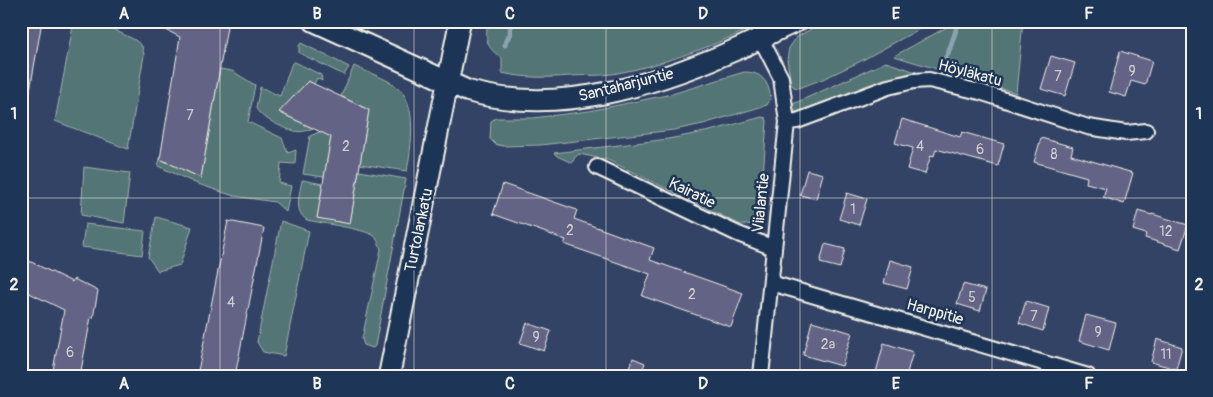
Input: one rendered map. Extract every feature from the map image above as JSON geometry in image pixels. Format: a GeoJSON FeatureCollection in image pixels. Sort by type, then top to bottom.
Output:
{"type":"FeatureCollection","features":[{"type":"Feature","properties":{"kind":"main road","name":"Santaharjuntie"},"geometry":{"type":"LineString","coordinates":[[314,21],[448,83],[488,96],[543,101],[589,97],[652,81],[733,51],[797,21]]}},
{"type":"Feature","properties":{"kind":"main road","name":"Turtolankatu"},"geometry":{"type":"LineString","coordinates":[[389,376],[460,21]]}},
{"type":"Feature","properties":{"kind":"street","name":"Viialantie"},"geometry":{"type":"LineString","coordinates":[[760,39],[781,78],[787,122],[761,376]]}},
{"type":"Feature","properties":{"kind":"street","name":"Höyläkatu"},"geometry":{"type":"LineString","coordinates":[[787,122],[797,121],[888,87],[914,81],[929,80],[980,92],[1088,127],[1126,133],[1146,131]]}},
{"type":"Feature","properties":{"kind":"street","name":"Kairatie"},"geometry":{"type":"LineString","coordinates":[[597,167],[738,234],[774,248]]}},
{"type":"Feature","properties":{"kind":"street","name":"Harppitie"},"geometry":{"type":"LineString","coordinates":[[772,283],[1088,376]]}},
{"type":"Feature","properties":{"kind":"green space"},"geometry":{"type":"Polygon","coordinates":[[[74,21],[96,21],[135,40],[142,46],[144,55],[128,149],[55,121],[74,21]]]}},
{"type":"Feature","properties":{"kind":"green space"},"geometry":{"type":"Polygon","coordinates":[[[488,21],[767,21],[710,46],[652,65],[607,75],[544,77],[502,73],[502,58],[493,51],[488,42],[488,21]]]}},
{"type":"Feature","properties":{"kind":"green space"},"geometry":{"type":"Polygon","coordinates":[[[825,21],[934,21],[859,62],[823,79],[799,88],[794,87],[791,84],[787,60],[789,48],[797,37],[825,21]]]}},
{"type":"Feature","properties":{"kind":"green space"},"geometry":{"type":"Polygon","coordinates":[[[958,21],[1023,21],[1016,93],[894,56],[958,21]]]}},
{"type":"Feature","properties":{"kind":"green space"},"geometry":{"type":"Polygon","coordinates":[[[301,43],[349,67],[344,75],[299,53],[301,43]]]}},
{"type":"Feature","properties":{"kind":"green space"},"geometry":{"type":"Polygon","coordinates":[[[295,62],[321,75],[322,81],[317,78],[314,84],[308,81],[280,113],[310,127],[329,119],[314,128],[302,132],[290,130],[274,123],[261,115],[256,108],[260,87],[280,96],[292,63],[295,62]]]}},
{"type":"Feature","properties":{"kind":"green space"},"geometry":{"type":"Polygon","coordinates":[[[886,62],[919,73],[885,81],[805,113],[799,113],[790,108],[791,105],[886,62]]]}},
{"type":"Feature","properties":{"kind":"green space"},"geometry":{"type":"Polygon","coordinates":[[[354,66],[392,83],[403,94],[408,103],[412,126],[407,171],[360,164],[369,110],[341,96],[354,66]]]}},
{"type":"Feature","properties":{"kind":"green space"},"geometry":{"type":"Polygon","coordinates":[[[220,69],[232,71],[255,85],[248,122],[282,138],[288,153],[296,150],[295,164],[281,163],[279,183],[291,186],[286,212],[275,202],[234,196],[195,183],[158,166],[160,159],[201,178],[220,69]]]}},
{"type":"Feature","properties":{"kind":"green space"},"geometry":{"type":"Polygon","coordinates":[[[744,72],[760,76],[766,82],[771,98],[767,105],[703,124],[674,130],[540,145],[503,146],[495,144],[490,139],[491,121],[496,118],[533,118],[589,111],[672,94],[744,72]]]}},
{"type":"Feature","properties":{"kind":"green space"},"geometry":{"type":"Polygon","coordinates":[[[762,117],[766,118],[767,121],[760,217],[756,224],[741,225],[608,160],[579,154],[572,163],[554,153],[668,139],[710,131],[762,117]]]}},
{"type":"Feature","properties":{"kind":"green space"},"geometry":{"type":"Polygon","coordinates":[[[333,126],[324,177],[303,174],[310,136],[333,126]]]}},
{"type":"Feature","properties":{"kind":"green space"},"geometry":{"type":"Polygon","coordinates":[[[84,167],[130,173],[124,223],[81,215],[84,167]]]}},
{"type":"Feature","properties":{"kind":"green space"},"geometry":{"type":"Polygon","coordinates":[[[359,171],[406,179],[375,346],[373,348],[364,345],[362,339],[381,249],[378,241],[373,235],[368,233],[307,220],[300,212],[299,207],[302,180],[323,184],[317,218],[350,223],[359,171]]]}},
{"type":"Feature","properties":{"kind":"green space"},"geometry":{"type":"Polygon","coordinates":[[[156,217],[192,227],[180,265],[158,271],[148,257],[156,217]]]}},
{"type":"Feature","properties":{"kind":"green space"},"geometry":{"type":"Polygon","coordinates":[[[281,221],[309,231],[284,356],[263,352],[257,342],[281,221]]]}},
{"type":"Feature","properties":{"kind":"green space"},"geometry":{"type":"Polygon","coordinates":[[[85,224],[145,231],[142,255],[82,247],[85,224]]]}},
{"type":"Feature","properties":{"kind":"building"},"geometry":{"type":"Polygon","coordinates":[[[21,21],[42,21],[29,96],[21,96],[21,21]]]}},
{"type":"Feature","properties":{"kind":"building"},"geometry":{"type":"Polygon","coordinates":[[[148,21],[228,21],[201,178],[160,159],[180,37],[148,21]]]}},
{"type":"Feature","properties":{"kind":"building"},"geometry":{"type":"Polygon","coordinates":[[[1120,51],[1152,61],[1145,85],[1131,81],[1126,97],[1109,92],[1120,51]]]}},
{"type":"Feature","properties":{"kind":"building"},"geometry":{"type":"Polygon","coordinates":[[[1051,56],[1075,63],[1065,96],[1041,89],[1051,56]]]}},
{"type":"Feature","properties":{"kind":"building"},"geometry":{"type":"Polygon","coordinates":[[[308,81],[369,110],[350,224],[317,218],[331,137],[279,112],[308,81]]]}},
{"type":"Feature","properties":{"kind":"building"},"geometry":{"type":"Polygon","coordinates":[[[902,119],[960,137],[962,132],[1004,144],[998,166],[936,149],[934,156],[931,155],[925,174],[907,169],[913,148],[895,143],[902,119]]]}},
{"type":"Feature","properties":{"kind":"building"},"geometry":{"type":"Polygon","coordinates":[[[1041,138],[1073,147],[1071,155],[1133,173],[1124,204],[1103,197],[1106,188],[1086,183],[1087,177],[1034,162],[1041,138]]]}},
{"type":"Feature","properties":{"kind":"building"},"geometry":{"type":"Polygon","coordinates":[[[807,170],[823,174],[816,199],[800,195],[807,170]]]}},
{"type":"Feature","properties":{"kind":"building"},"geometry":{"type":"Polygon","coordinates":[[[503,184],[577,210],[574,219],[654,248],[650,260],[743,293],[731,327],[642,296],[650,274],[564,244],[566,240],[493,214],[503,184]]]}},
{"type":"Feature","properties":{"kind":"building"},"geometry":{"type":"Polygon","coordinates":[[[847,193],[867,199],[859,225],[839,219],[847,193]]]}},
{"type":"Feature","properties":{"kind":"building"},"geometry":{"type":"Polygon","coordinates":[[[1138,211],[1188,225],[1180,249],[1145,238],[1146,234],[1133,230],[1138,211]]]}},
{"type":"Feature","properties":{"kind":"building"},"geometry":{"type":"Polygon","coordinates":[[[228,221],[264,228],[235,376],[197,376],[228,221]]]}},
{"type":"Feature","properties":{"kind":"building"},"geometry":{"type":"Polygon","coordinates":[[[825,244],[845,249],[840,268],[820,263],[825,244]]]}},
{"type":"Feature","properties":{"kind":"building"},"geometry":{"type":"Polygon","coordinates":[[[21,257],[72,282],[74,279],[98,291],[80,376],[52,376],[64,310],[21,289],[21,257]]]}},
{"type":"Feature","properties":{"kind":"building"},"geometry":{"type":"Polygon","coordinates":[[[890,260],[913,267],[907,289],[884,283],[890,260]]]}},
{"type":"Feature","properties":{"kind":"building"},"geometry":{"type":"Polygon","coordinates":[[[963,284],[986,290],[980,311],[957,304],[963,284]]]}},
{"type":"Feature","properties":{"kind":"building"},"geometry":{"type":"Polygon","coordinates":[[[1026,301],[1049,308],[1043,331],[1019,323],[1026,301]]]}},
{"type":"Feature","properties":{"kind":"building"},"geometry":{"type":"Polygon","coordinates":[[[1086,315],[1116,323],[1109,350],[1079,341],[1086,315]]]}},
{"type":"Feature","properties":{"kind":"building"},"geometry":{"type":"Polygon","coordinates":[[[812,321],[852,333],[842,366],[803,355],[812,321]]]}},
{"type":"Feature","properties":{"kind":"building"},"geometry":{"type":"Polygon","coordinates":[[[527,323],[551,331],[544,351],[520,343],[527,323]]]}},
{"type":"Feature","properties":{"kind":"building"},"geometry":{"type":"Polygon","coordinates":[[[1157,339],[1182,347],[1176,369],[1151,362],[1157,339]]]}},
{"type":"Feature","properties":{"kind":"building"},"geometry":{"type":"Polygon","coordinates":[[[884,343],[913,352],[906,376],[875,376],[884,343]]]}},
{"type":"Feature","properties":{"kind":"building"},"geometry":{"type":"Polygon","coordinates":[[[633,358],[645,363],[640,376],[625,376],[633,358]]]}},
{"type":"Feature","properties":{"kind":"waterway"},"geometry":{"type":"LineString","coordinates":[[505,45],[510,35],[511,21]]}},
{"type":"Feature","properties":{"kind":"waterway"},"geometry":{"type":"LineString","coordinates":[[939,68],[948,54],[957,27]]}}]}
